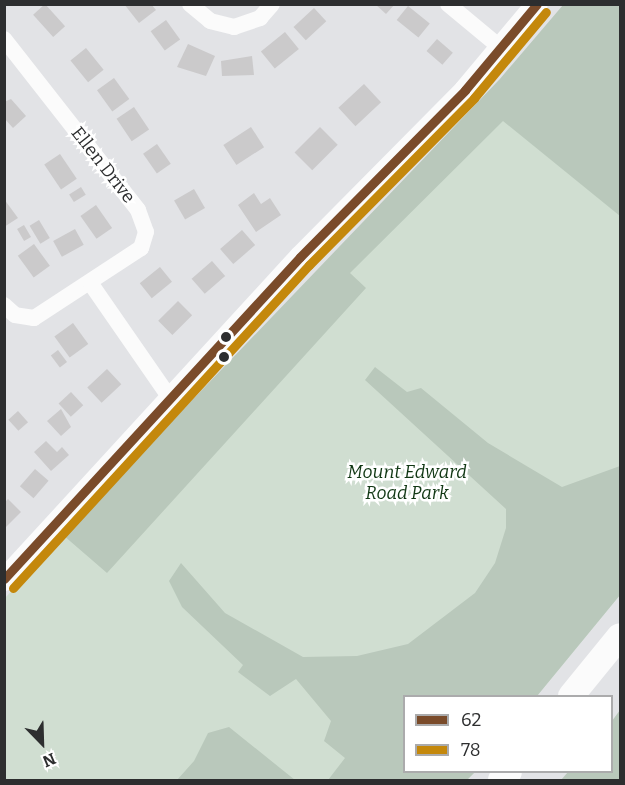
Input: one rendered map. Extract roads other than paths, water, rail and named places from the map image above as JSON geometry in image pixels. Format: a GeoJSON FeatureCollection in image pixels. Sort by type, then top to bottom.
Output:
{"type":"FeatureCollection","features":[{"type":"Feature","properties":{"kind":"main road"},"geometry":{"type":"LineString","coordinates":[[572,695],[621,636]]}},
{"type":"Feature","properties":{"kind":"street"},"geometry":{"type":"LineString","coordinates":[[189,4],[210,21],[234,27],[260,18],[272,4]]}},
{"type":"Feature","properties":{"kind":"street"},"geometry":{"type":"LineString","coordinates":[[448,4],[501,48]]}},
{"type":"Feature","properties":{"kind":"street"},"geometry":{"type":"LineString","coordinates":[[4,580],[170,398],[501,48],[537,4]]}},
{"type":"Feature","properties":{"kind":"street","name":"Ellen Drive"},"geometry":{"type":"LineString","coordinates":[[4,39],[145,223],[141,248],[91,284],[34,318],[15,315],[4,305]]}},
{"type":"Feature","properties":{"kind":"street"},"geometry":{"type":"LineString","coordinates":[[91,284],[170,398]]}},
{"type":"Feature","properties":{"kind":"park label","name":"Mount Edward Road Park"},"geometry":{"type":"Point","coordinates":[407,483]}}]}
